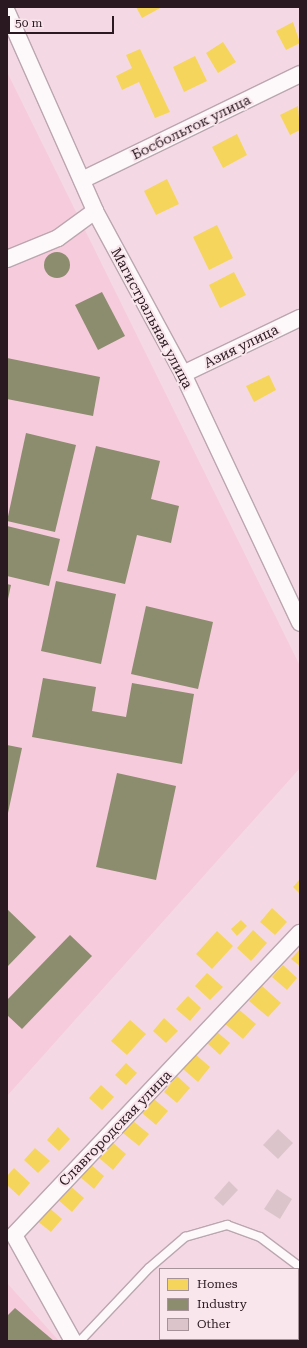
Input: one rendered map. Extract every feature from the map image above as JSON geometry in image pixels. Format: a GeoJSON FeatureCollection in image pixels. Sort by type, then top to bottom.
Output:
{"type":"FeatureCollection","features":[{"type":"Feature","properties":{"kind":"street","name":"Магистральная улица"},"geometry":{"type":"LineString","coordinates":[[7,12],[95,211],[183,374],[300,623]]}},
{"type":"Feature","properties":{"kind":"street","name":"Босбольток улица"},"geometry":{"type":"LineString","coordinates":[[82,180],[300,74]]}},
{"type":"Feature","properties":{"kind":"street"},"geometry":{"type":"LineString","coordinates":[[7,259],[58,238],[95,211]]}},
{"type":"Feature","properties":{"kind":"street","name":"Азия улица"},"geometry":{"type":"LineString","coordinates":[[183,374],[300,318]]}},
{"type":"Feature","properties":{"kind":"street","name":"Славгородская улица"},"geometry":{"type":"LineString","coordinates":[[73,1341],[14,1234],[300,934]]}},
{"type":"Feature","properties":{"kind":"lane"},"geometry":{"type":"LineString","coordinates":[[80,1341],[149,1268],[185,1237],[227,1225],[260,1237],[300,1267]]}},
{"type":"Feature","properties":{"kind":"shaded area"},"geometry":{"type":"Polygon","coordinates":[[[7,72],[300,666],[300,768],[7,1096],[7,72]]]}},
{"type":"Feature","properties":{"kind":"shaded area"},"geometry":{"type":"Polygon","coordinates":[[[7,1283],[59,1341],[7,1341],[7,1283]]]}},
{"type":"Feature","properties":{"kind":"building: Homes"},"geometry":{"type":"Polygon","coordinates":[[[136,7],[162,7],[142,18],[136,7]]]}},
{"type":"Feature","properties":{"kind":"building: Homes"},"geometry":{"type":"Polygon","coordinates":[[[293,22],[300,43],[286,50],[276,31],[293,22]]]}},
{"type":"Feature","properties":{"kind":"building: Homes"},"geometry":{"type":"Polygon","coordinates":[[[223,42],[236,62],[218,73],[206,53],[223,42]]]}},
{"type":"Feature","properties":{"kind":"building: Homes"},"geometry":{"type":"Polygon","coordinates":[[[140,49],[170,112],[155,118],[139,82],[122,90],[116,76],[132,68],[126,55],[140,49]]]}},
{"type":"Feature","properties":{"kind":"building: Homes"},"geometry":{"type":"Polygon","coordinates":[[[195,56],[207,81],[184,92],[173,67],[195,56]]]}},
{"type":"Feature","properties":{"kind":"building: Homes"},"geometry":{"type":"Polygon","coordinates":[[[298,106],[300,130],[290,135],[280,115],[298,106]]]}},
{"type":"Feature","properties":{"kind":"building: Homes"},"geometry":{"type":"Polygon","coordinates":[[[237,134],[247,155],[223,168],[212,147],[237,134]]]}},
{"type":"Feature","properties":{"kind":"building: Homes"},"geometry":{"type":"Polygon","coordinates":[[[167,179],[179,204],[156,215],[144,191],[167,179]]]}},
{"type":"Feature","properties":{"kind":"building: Homes"},"geometry":{"type":"Polygon","coordinates":[[[217,225],[233,258],[209,270],[193,237],[217,225]]]}},
{"type":"Feature","properties":{"kind":"building: Homes"},"geometry":{"type":"Polygon","coordinates":[[[234,272],[246,295],[220,308],[209,285],[234,272]]]}},
{"type":"Feature","properties":{"kind":"building: Homes"},"geometry":{"type":"Polygon","coordinates":[[[269,375],[276,390],[254,402],[246,386],[269,375]]]}},
{"type":"Feature","properties":{"kind":"building: Homes"},"geometry":{"type":"Polygon","coordinates":[[[300,879],[300,894],[293,887],[300,879]]]}},
{"type":"Feature","properties":{"kind":"building: Homes"},"geometry":{"type":"Polygon","coordinates":[[[272,908],[287,922],[275,935],[260,922],[272,908]]]}},
{"type":"Feature","properties":{"kind":"building: Homes"},"geometry":{"type":"Polygon","coordinates":[[[241,920],[247,926],[237,936],[231,929],[241,920]]]}},
{"type":"Feature","properties":{"kind":"building: Homes"},"geometry":{"type":"Polygon","coordinates":[[[253,930],[267,943],[251,961],[237,948],[253,930]]]}},
{"type":"Feature","properties":{"kind":"building: Homes"},"geometry":{"type":"Polygon","coordinates":[[[217,931],[233,946],[212,969],[196,954],[217,931]]]}},
{"type":"Feature","properties":{"kind":"building: Homes"},"geometry":{"type":"Polygon","coordinates":[[[300,949],[300,966],[291,959],[300,949]]]}},
{"type":"Feature","properties":{"kind":"building: Homes"},"geometry":{"type":"Polygon","coordinates":[[[283,965],[297,978],[287,990],[272,977],[283,965]]]}},
{"type":"Feature","properties":{"kind":"building: Homes"},"geometry":{"type":"Polygon","coordinates":[[[207,973],[223,987],[210,1000],[195,986],[207,973]]]}},
{"type":"Feature","properties":{"kind":"building: Homes"},"geometry":{"type":"Polygon","coordinates":[[[262,986],[281,1003],[268,1017],[249,1001],[262,986]]]}},
{"type":"Feature","properties":{"kind":"building: Homes"},"geometry":{"type":"Polygon","coordinates":[[[188,996],[201,1008],[190,1021],[176,1009],[188,996]]]}},
{"type":"Feature","properties":{"kind":"building: Homes"},"geometry":{"type":"Polygon","coordinates":[[[237,1008],[256,1024],[243,1039],[224,1023],[237,1008]]]}},
{"type":"Feature","properties":{"kind":"building: Homes"},"geometry":{"type":"Polygon","coordinates":[[[164,1018],[178,1031],[166,1043],[153,1031],[164,1018]]]}},
{"type":"Feature","properties":{"kind":"building: Homes"},"geometry":{"type":"Polygon","coordinates":[[[130,1020],[146,1034],[127,1055],[111,1041],[130,1020]]]}},
{"type":"Feature","properties":{"kind":"building: Homes"},"geometry":{"type":"Polygon","coordinates":[[[217,1032],[230,1043],[220,1055],[207,1043],[217,1032]]]}},
{"type":"Feature","properties":{"kind":"building: Homes"},"geometry":{"type":"Polygon","coordinates":[[[195,1054],[210,1067],[198,1082],[183,1069],[195,1054]]]}},
{"type":"Feature","properties":{"kind":"building: Homes"},"geometry":{"type":"Polygon","coordinates":[[[126,1063],[137,1073],[126,1085],[115,1075],[126,1063]]]}},
{"type":"Feature","properties":{"kind":"building: Homes"},"geometry":{"type":"Polygon","coordinates":[[[177,1076],[190,1088],[177,1103],[164,1092],[177,1076]]]}},
{"type":"Feature","properties":{"kind":"building: Homes"},"geometry":{"type":"Polygon","coordinates":[[[101,1085],[114,1097],[102,1110],[89,1098],[101,1085]]]}},
{"type":"Feature","properties":{"kind":"building: Homes"},"geometry":{"type":"Polygon","coordinates":[[[154,1099],[168,1111],[156,1125],[142,1113],[154,1099]]]}},
{"type":"Feature","properties":{"kind":"building: Homes"},"geometry":{"type":"Polygon","coordinates":[[[133,1121],[149,1134],[139,1146],[123,1133],[133,1121]]]}},
{"type":"Feature","properties":{"kind":"building: Homes"},"geometry":{"type":"Polygon","coordinates":[[[58,1127],[70,1139],[59,1151],[47,1140],[58,1127]]]}},
{"type":"Feature","properties":{"kind":"building: Homes"},"geometry":{"type":"Polygon","coordinates":[[[112,1142],[126,1154],[113,1170],[98,1157],[112,1142]]]}},
{"type":"Feature","properties":{"kind":"building: Homes"},"geometry":{"type":"Polygon","coordinates":[[[35,1148],[50,1161],[38,1173],[24,1160],[35,1148]]]}},
{"type":"Feature","properties":{"kind":"building: Homes"},"geometry":{"type":"Polygon","coordinates":[[[90,1164],[104,1176],[94,1189],[79,1176],[90,1164]]]}},
{"type":"Feature","properties":{"kind":"building: Homes"},"geometry":{"type":"Polygon","coordinates":[[[14,1168],[30,1183],[19,1196],[7,1185],[7,1176],[14,1168]]]}},
{"type":"Feature","properties":{"kind":"building: Homes"},"geometry":{"type":"Polygon","coordinates":[[[69,1185],[84,1198],[72,1212],[57,1199],[69,1185]]]}},
{"type":"Feature","properties":{"kind":"building: Homes"},"geometry":{"type":"Polygon","coordinates":[[[47,1206],[62,1219],[51,1232],[36,1220],[47,1206]]]}},
{"type":"Feature","properties":{"kind":"building: Industry"},"geometry":{"type":"Polygon","coordinates":[[[57,252],[67,255],[70,265],[67,275],[57,278],[47,275],[44,265],[47,255],[57,252]]]}},
{"type":"Feature","properties":{"kind":"building: Industry"},"geometry":{"type":"Polygon","coordinates":[[[102,292],[125,336],[98,350],[75,305],[102,292]]]}},
{"type":"Feature","properties":{"kind":"building: Industry"},"geometry":{"type":"Polygon","coordinates":[[[7,358],[100,377],[93,416],[7,399],[7,358]]]}},
{"type":"Feature","properties":{"kind":"building: Industry"},"geometry":{"type":"Polygon","coordinates":[[[26,433],[76,445],[55,532],[7,521],[26,433]]]}},
{"type":"Feature","properties":{"kind":"building: Industry"},"geometry":{"type":"Polygon","coordinates":[[[96,446],[160,461],[151,499],[179,506],[171,543],[137,535],[125,584],[67,571],[96,446]]]}},
{"type":"Feature","properties":{"kind":"building: Industry"},"geometry":{"type":"Polygon","coordinates":[[[7,526],[60,539],[49,586],[7,576],[7,526]]]}},
{"type":"Feature","properties":{"kind":"building: Industry"},"geometry":{"type":"Polygon","coordinates":[[[56,581],[116,594],[101,664],[41,651],[56,581]]]}},
{"type":"Feature","properties":{"kind":"building: Industry"},"geometry":{"type":"Polygon","coordinates":[[[7,584],[11,585],[8,599],[7,599],[7,584]]]}},
{"type":"Feature","properties":{"kind":"building: Industry"},"geometry":{"type":"Polygon","coordinates":[[[146,606],[213,622],[198,689],[131,674],[146,606]]]}},
{"type":"Feature","properties":{"kind":"building: Industry"},"geometry":{"type":"Polygon","coordinates":[[[43,678],[96,687],[92,711],[126,717],[132,683],[194,694],[182,764],[32,737],[43,678]]]}},
{"type":"Feature","properties":{"kind":"building: Industry"},"geometry":{"type":"Polygon","coordinates":[[[7,745],[22,748],[8,813],[7,813],[7,745]]]}},
{"type":"Feature","properties":{"kind":"building: Industry"},"geometry":{"type":"Polygon","coordinates":[[[117,773],[176,786],[156,880],[96,867],[117,773]]]}},
{"type":"Feature","properties":{"kind":"building: Industry"},"geometry":{"type":"Polygon","coordinates":[[[7,909],[36,937],[7,967],[7,909]]]}},
{"type":"Feature","properties":{"kind":"building: Industry"},"geometry":{"type":"Polygon","coordinates":[[[70,935],[92,956],[22,1029],[7,1015],[7,1000],[70,935]]]}},
{"type":"Feature","properties":{"kind":"building: Industry"},"geometry":{"type":"Polygon","coordinates":[[[15,1308],[54,1341],[7,1341],[7,1316],[15,1308]]]}},
{"type":"Feature","properties":{"kind":"building: Other"},"geometry":{"type":"Polygon","coordinates":[[[278,1129],[293,1143],[278,1159],[263,1145],[278,1129]]]}},
{"type":"Feature","properties":{"kind":"building: Other"},"geometry":{"type":"Polygon","coordinates":[[[229,1181],[238,1190],[223,1206],[214,1198],[229,1181]]]}},
{"type":"Feature","properties":{"kind":"building: Other"},"geometry":{"type":"Polygon","coordinates":[[[277,1189],[292,1199],[280,1219],[264,1209],[277,1189]]]}}]}
